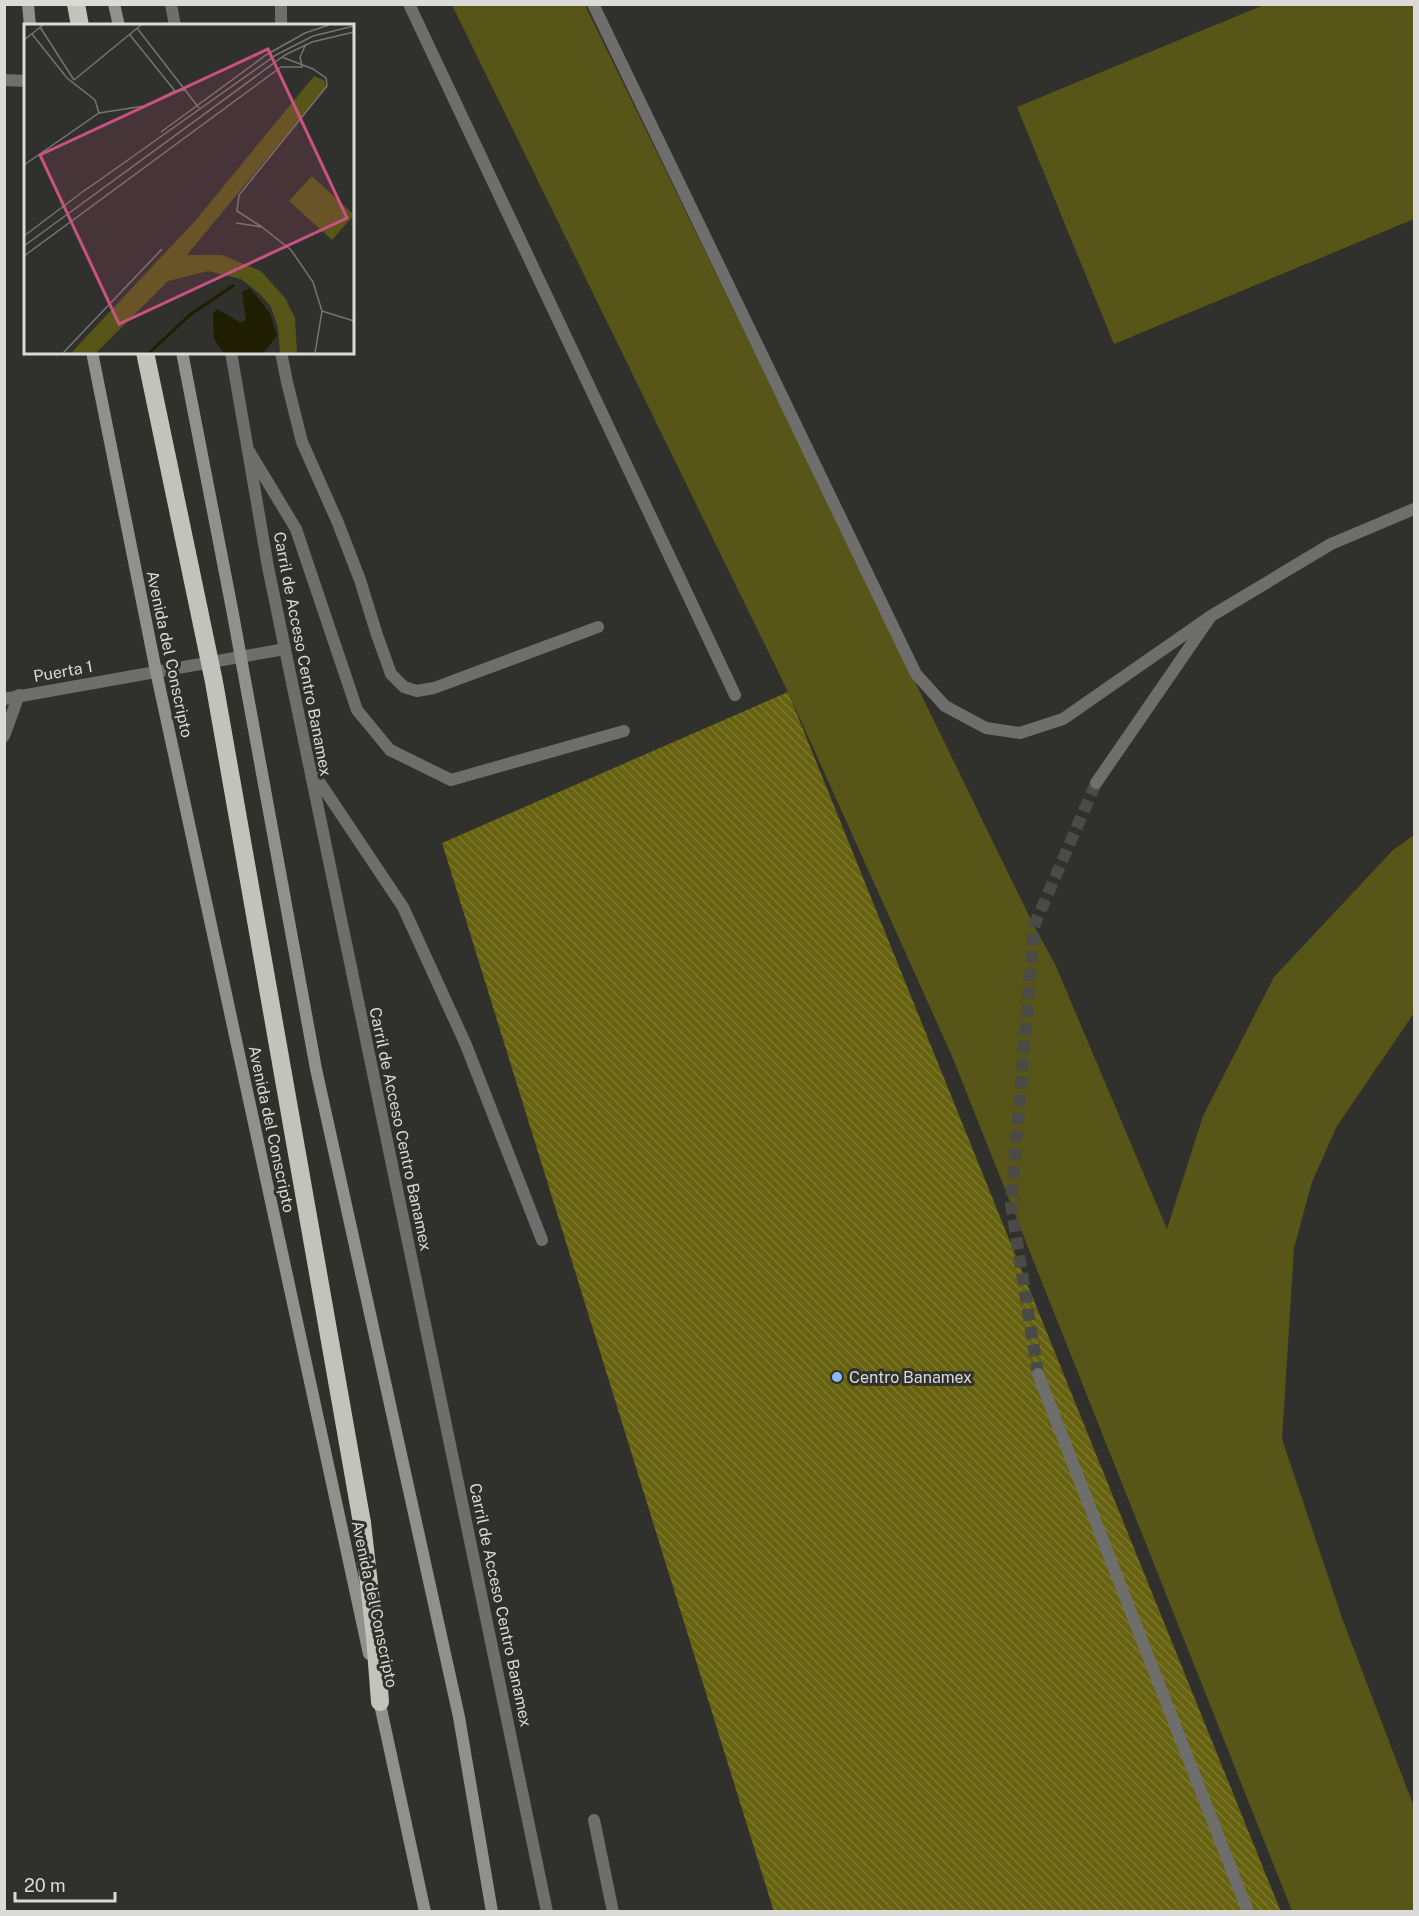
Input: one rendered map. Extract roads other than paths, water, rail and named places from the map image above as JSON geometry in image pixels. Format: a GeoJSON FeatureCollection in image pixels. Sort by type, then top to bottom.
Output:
{"type":"FeatureCollection","features":[{"type":"Feature","properties":{"kind":"highway"},"geometry":{"type":"LineString","coordinates":[[76,4],[80,24]]}},
{"type":"Feature","properties":{"kind":"highway"},"geometry":{"type":"LineString","coordinates":[[145,354],[214,682],[362,1523],[380,1702]]}},
{"type":"Feature","properties":{"kind":"main road"},"geometry":{"type":"LineString","coordinates":[[28,4],[30,24]]}},
{"type":"Feature","properties":{"kind":"main road"},"geometry":{"type":"LineString","coordinates":[[114,4],[118,24]]}},
{"type":"Feature","properties":{"kind":"main road","name":"Avenida del Conscripto"},"geometry":{"type":"LineString","coordinates":[[92,354],[156,671],[425,1911]]}},
{"type":"Feature","properties":{"kind":"main road"},"geometry":{"type":"LineString","coordinates":[[182,354],[316,1069],[459,1717],[492,1911]]}},
{"type":"Feature","properties":{"kind":"street"},"geometry":{"type":"LineString","coordinates":[[171,4],[175,24]]}},
{"type":"Feature","properties":{"kind":"street"},"geometry":{"type":"LineString","coordinates":[[281,4],[281,24]]}},
{"type":"Feature","properties":{"kind":"street"},"geometry":{"type":"LineString","coordinates":[[409,4],[735,695]]}},
{"type":"Feature","properties":{"kind":"street"},"geometry":{"type":"LineString","coordinates":[[593,4],[916,674],[945,706],[986,728],[1020,733],[1063,719],[1212,616],[1330,544],[1414,509]]}},
{"type":"Feature","properties":{"kind":"street"},"geometry":{"type":"LineString","coordinates":[[4,80],[24,81]]}},
{"type":"Feature","properties":{"kind":"street","name":"Carril de Acceso Centro Banamex"},"geometry":{"type":"LineString","coordinates":[[231,354],[285,649],[548,1911]]}},
{"type":"Feature","properties":{"kind":"street"},"geometry":{"type":"LineString","coordinates":[[281,354],[302,442],[341,532],[391,674],[404,687],[417,691],[434,688],[598,627]]}},
{"type":"Feature","properties":{"kind":"street"},"geometry":{"type":"LineString","coordinates":[[248,450],[296,529],[357,710],[390,750],[451,780],[624,730]]}},
{"type":"Feature","properties":{"kind":"street"},"geometry":{"type":"LineString","coordinates":[[1096,783],[1212,616]]}},
{"type":"Feature","properties":{"kind":"street","name":"Puerta 1"},"geometry":{"type":"LineString","coordinates":[[4,699],[285,649]]}},
{"type":"Feature","properties":{"kind":"street","name":"Puerta 1"},"geometry":{"type":"LineString","coordinates":[[4,736],[19,695]]}},
{"type":"Feature","properties":{"kind":"street"},"geometry":{"type":"LineString","coordinates":[[309,767],[403,908],[466,1045],[542,1240]]}},
{"type":"Feature","properties":{"kind":"street"},"geometry":{"type":"LineString","coordinates":[[1038,1374],[1248,1911]]}},
{"type":"Feature","properties":{"kind":"street"},"geometry":{"type":"LineString","coordinates":[[594,1820],[613,1911]]}},
{"type":"Feature","properties":{"kind":"tunnel"},"geometry":{"type":"LineString","coordinates":[[1038,1374],[1011,1204],[1034,926],[1096,783]]}},
{"type":"Feature","properties":{"kind":"place","name":"Centro Banamex"},"geometry":{"type":"Point","coordinates":[837,1377]}}]}
